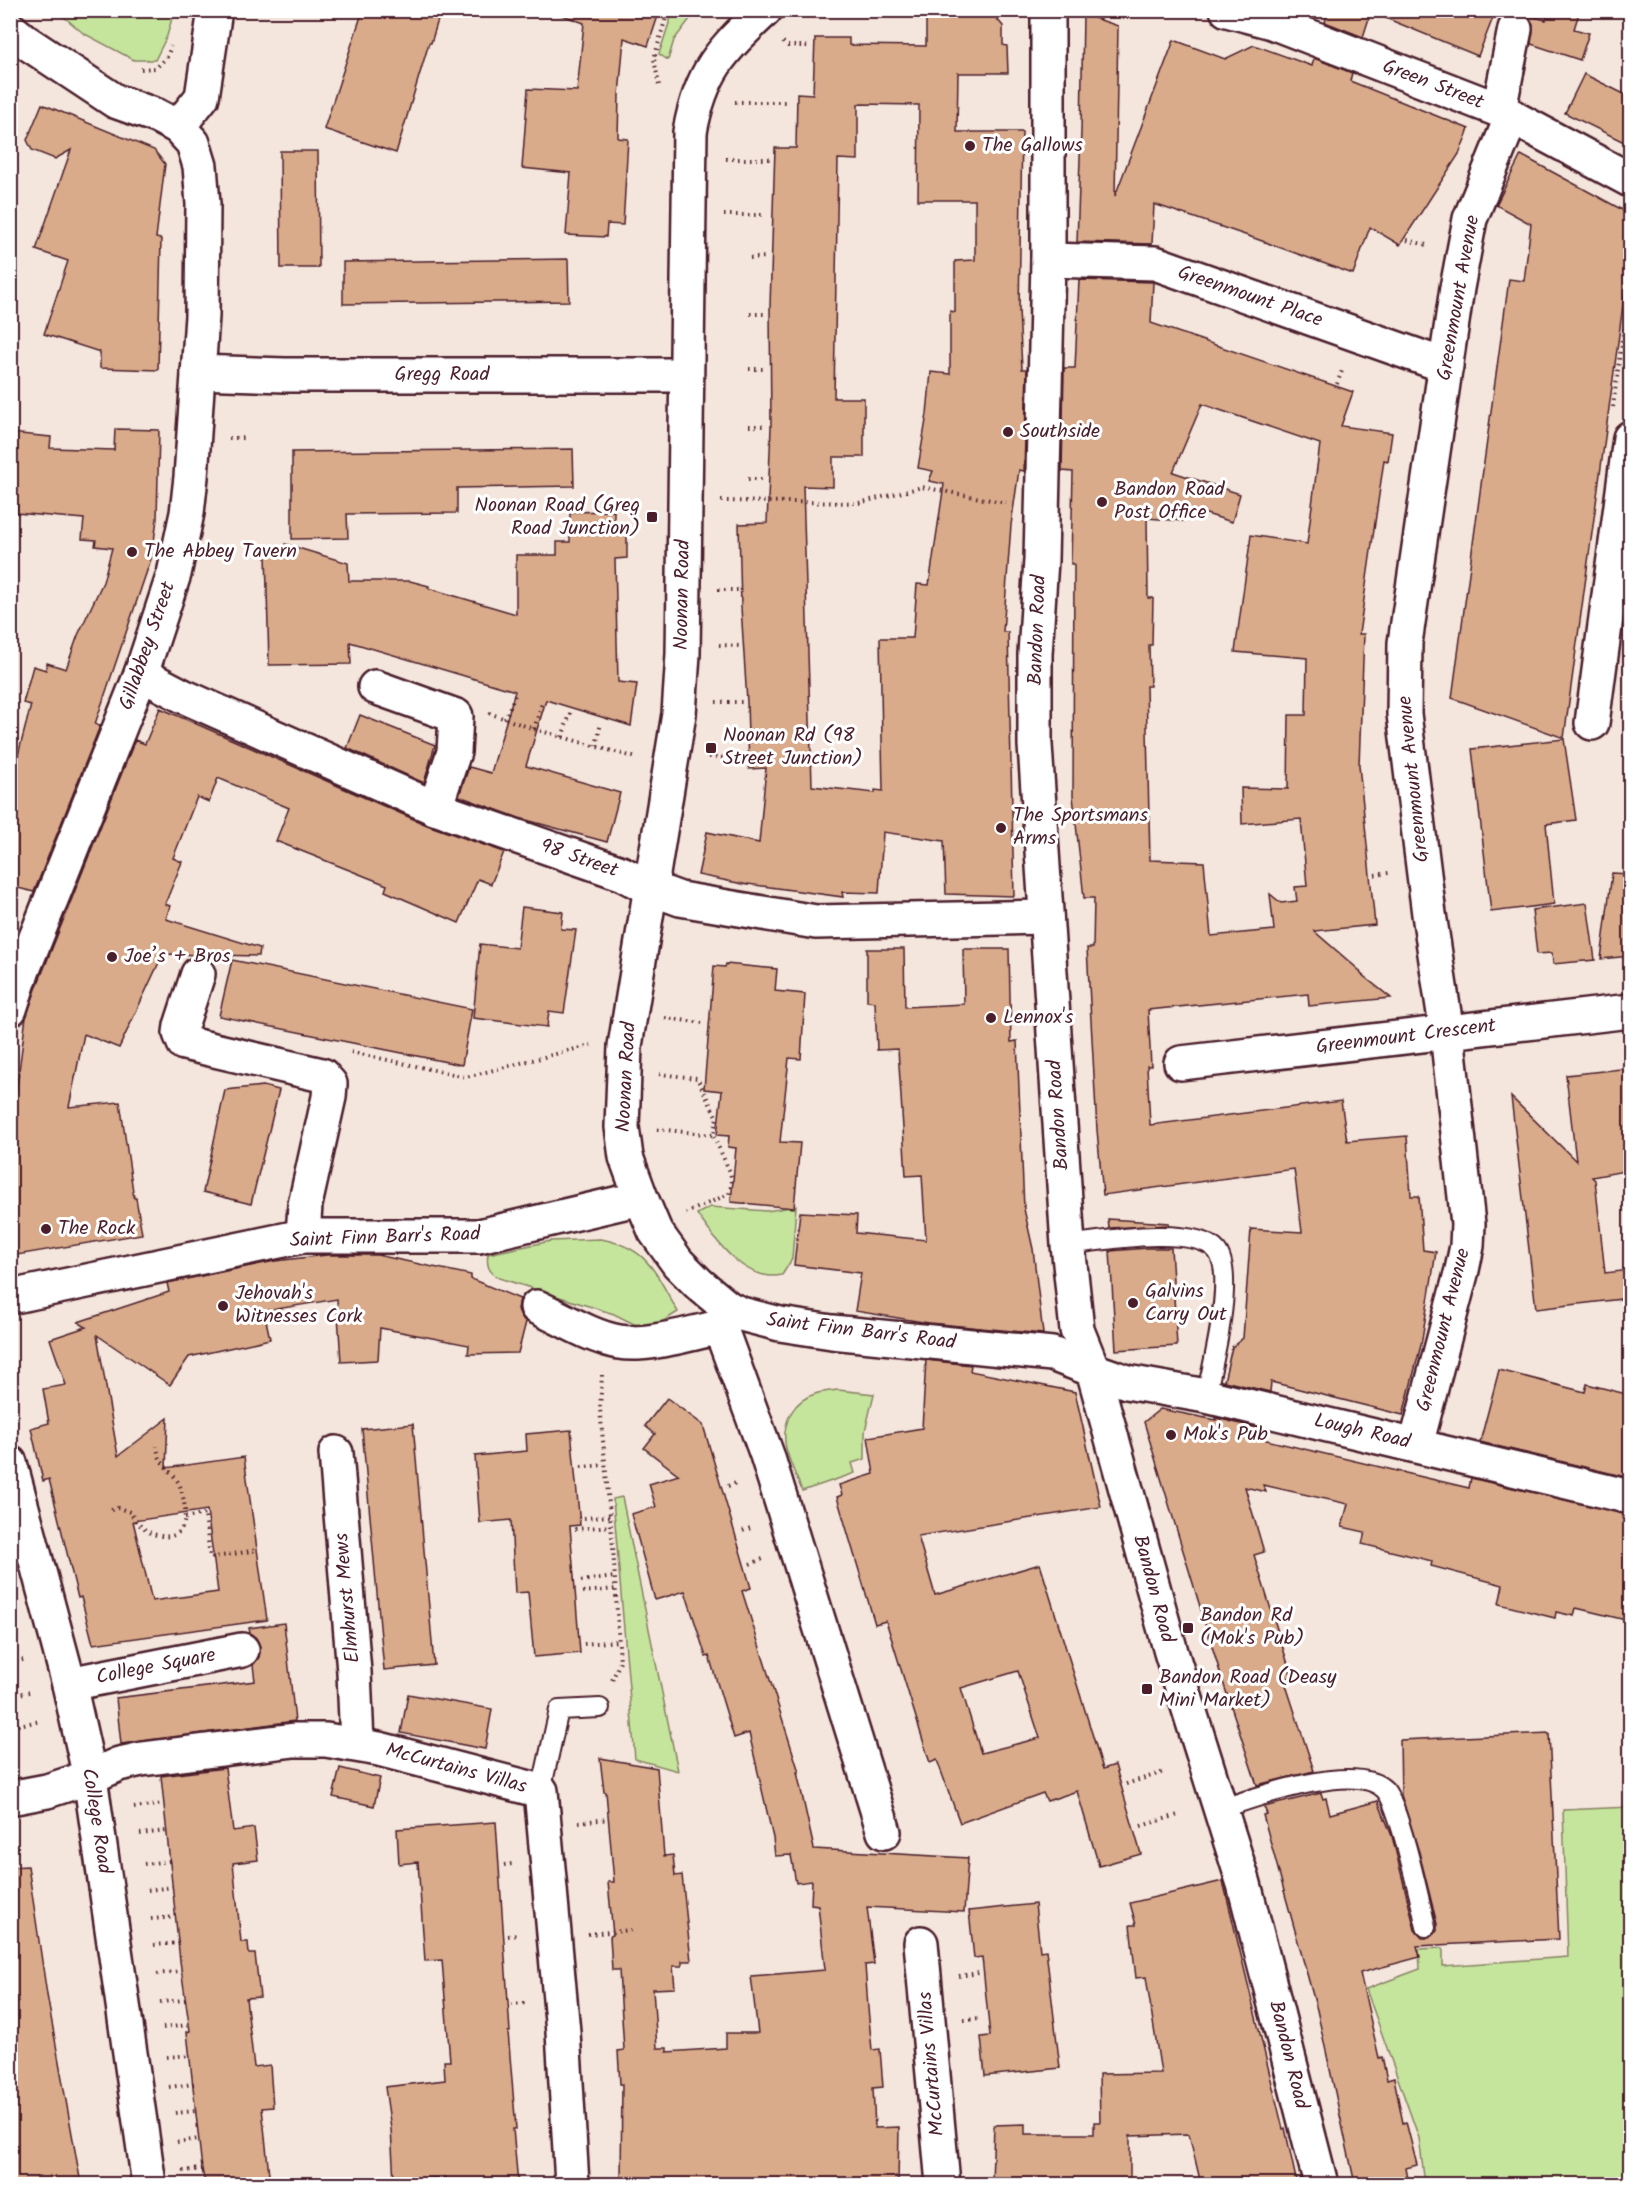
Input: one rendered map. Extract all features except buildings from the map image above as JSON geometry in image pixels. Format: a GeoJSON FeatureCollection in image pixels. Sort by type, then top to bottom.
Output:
{"type":"FeatureCollection","features":[{"type":"Feature","properties":{"kind":"street"},"geometry":{"type":"LineString","coordinates":[[10,29],[115,101],[157,116],[178,127],[202,97],[215,10]]}},
{"type":"Feature","properties":{"kind":"street","name":"Bandon Road"},"geometry":{"type":"LineString","coordinates":[[1048,10],[1048,260],[1041,560],[1035,654],[1035,745],[1068,1245],[1077,1330],[1093,1370],[1171,1652],[1244,1884],[1321,2184]]}},
{"type":"Feature","properties":{"kind":"street","name":"Green Street"},"geometry":{"type":"LineString","coordinates":[[1227,10],[1273,16],[1506,113],[1630,180]]}},
{"type":"Feature","properties":{"kind":"street","name":"Noonan Road"},"geometry":{"type":"LineString","coordinates":[[641,1198],[626,1157],[622,1127],[623,1087],[625,1046],[680,714],[683,654],[690,132],[695,106],[717,58],[731,41],[770,23]]}},
{"type":"Feature","properties":{"kind":"street","name":"Greenmount Avenue"},"geometry":{"type":"LineString","coordinates":[[1416,1445],[1458,1287],[1467,1246],[1468,1224],[1447,1033],[1429,914],[1403,693],[1405,643],[1457,288],[1470,219],[1506,113],[1515,29]]}},
{"type":"Feature","properties":{"kind":"street","name":"Gillabbey Street"},"geometry":{"type":"LineString","coordinates":[[10,1009],[16,974],[141,674],[174,574],[187,513],[202,304],[203,204],[200,166],[193,143],[178,127]]}},
{"type":"Feature","properties":{"kind":"street","name":"Greenmount Place"},"geometry":{"type":"LineString","coordinates":[[1048,260],[1155,263],[1446,366]]}},
{"type":"Feature","properties":{"kind":"street","name":"Gregg Road"},"geometry":{"type":"LineString","coordinates":[[198,372],[285,375],[686,375]]}},
{"type":"Feature","properties":{"kind":"street"},"geometry":{"type":"LineString","coordinates":[[1592,723],[1630,438]]}},
{"type":"Feature","properties":{"kind":"street","name":"98 Street"},"geometry":{"type":"LineString","coordinates":[[141,674],[183,696],[435,808],[621,873],[650,888],[680,898],[816,922],[1046,917]]}},
{"type":"Feature","properties":{"kind":"street"},"geometry":{"type":"LineString","coordinates":[[375,687],[456,716],[454,752],[435,808]]}},
{"type":"Feature","properties":{"kind":"street"},"geometry":{"type":"LineString","coordinates":[[198,974],[181,1026],[180,1033],[184,1043],[322,1076],[330,1084],[305,1205],[303,1236]]}},
{"type":"Feature","properties":{"kind":"street","name":"Greenmount Crescent"},"geometry":{"type":"LineString","coordinates":[[1181,1063],[1630,1011]]}},
{"type":"Feature","properties":{"kind":"street","name":"Saint Finn Barr's Road"},"geometry":{"type":"LineString","coordinates":[[10,1297],[303,1236],[479,1236],[641,1198],[656,1230],[678,1263],[699,1284],[724,1318],[754,1318],[800,1328],[1053,1354],[1093,1370]]}},
{"type":"Feature","properties":{"kind":"street"},"geometry":{"type":"LineString","coordinates":[[537,1307],[598,1335],[619,1342],[639,1343],[724,1318],[884,1832]]}},
{"type":"Feature","properties":{"kind":"street","name":"Lough Road"},"geometry":{"type":"LineString","coordinates":[[1093,1370],[1127,1382],[1206,1396],[1630,1497]]}},
{"type":"Feature","properties":{"kind":"street","name":"Elmhurst Mews"},"geometry":{"type":"LineString","coordinates":[[336,1453],[354,1672],[357,1744]]}},
{"type":"Feature","properties":{"kind":"street","name":"College Road"},"geometry":{"type":"LineString","coordinates":[[10,1463],[54,1687],[90,1777],[163,2178]]}},
{"type":"Feature","properties":{"kind":"street","name":"College Square"},"geometry":{"type":"LineString","coordinates":[[54,1687],[242,1650]]}},
{"type":"Feature","properties":{"kind":"street","name":"McCurtains Villas"},"geometry":{"type":"LineString","coordinates":[[10,1798],[47,1791],[90,1777],[119,1764],[294,1740],[326,1740],[357,1744],[541,1791],[562,2032],[572,2184]]}},
{"type":"Feature","properties":{"kind":"street","name":"McCurtains Villas"},"geometry":{"type":"LineString","coordinates":[[921,1943],[943,2184]]}},
{"type":"Feature","properties":{"kind":"lane"},"geometry":{"type":"LineString","coordinates":[[1068,1245],[1175,1236],[1202,1241],[1217,1251],[1223,1269],[1223,1316],[1206,1396]]}},
{"type":"Feature","properties":{"kind":"lane"},"geometry":{"type":"LineString","coordinates":[[541,1791],[560,1710],[600,1708]]}},
{"type":"Feature","properties":{"kind":"lane"},"geometry":{"type":"LineString","coordinates":[[1221,1809],[1292,1787],[1341,1778],[1368,1781],[1384,1788],[1395,1807],[1426,1926]]}},
{"type":"Feature","properties":{"kind":"path"},"geometry":{"type":"LineString","coordinates":[[659,85],[654,59],[668,10]]}},
{"type":"Feature","properties":{"kind":"path"},"geometry":{"type":"LineString","coordinates":[[770,23],[788,46],[810,46]]}},
{"type":"Feature","properties":{"kind":"path"},"geometry":{"type":"LineString","coordinates":[[135,68],[145,70],[156,68],[168,57],[174,39]]}},
{"type":"Feature","properties":{"kind":"path"},"geometry":{"type":"LineString","coordinates":[[732,102],[788,102]]}},
{"type":"Feature","properties":{"kind":"path"},"geometry":{"type":"LineString","coordinates":[[720,159],[770,159]]}},
{"type":"Feature","properties":{"kind":"path"},"geometry":{"type":"LineString","coordinates":[[718,215],[766,215]]}},
{"type":"Feature","properties":{"kind":"path"},"geometry":{"type":"LineString","coordinates":[[750,258],[767,258]]}},
{"type":"Feature","properties":{"kind":"path"},"geometry":{"type":"LineString","coordinates":[[750,314],[765,314]]}},
{"type":"Feature","properties":{"kind":"path"},"geometry":{"type":"LineString","coordinates":[[749,369],[767,369]]}},
{"type":"Feature","properties":{"kind":"path"},"geometry":{"type":"LineString","coordinates":[[749,426],[767,426]]}},
{"type":"Feature","properties":{"kind":"path"},"geometry":{"type":"LineString","coordinates":[[748,479],[764,478]]}},
{"type":"Feature","properties":{"kind":"path"},"geometry":{"type":"LineString","coordinates":[[718,501],[859,503],[922,487],[1008,504]]}},
{"type":"Feature","properties":{"kind":"path"},"geometry":{"type":"LineString","coordinates":[[718,579],[718,601]]}},
{"type":"Feature","properties":{"kind":"path"},"geometry":{"type":"LineString","coordinates":[[718,590],[738,590]]}},
{"type":"Feature","properties":{"kind":"path"},"geometry":{"type":"LineString","coordinates":[[718,634],[717,645],[740,646]]}},
{"type":"Feature","properties":{"kind":"path"},"geometry":{"type":"LineString","coordinates":[[505,719],[515,694]]}},
{"type":"Feature","properties":{"kind":"path"},"geometry":{"type":"LineString","coordinates":[[714,713],[716,695]]}},
{"type":"Feature","properties":{"kind":"path"},"geometry":{"type":"LineString","coordinates":[[716,702],[743,702]]}},
{"type":"Feature","properties":{"kind":"path"},"geometry":{"type":"LineString","coordinates":[[534,729],[542,704]]}},
{"type":"Feature","properties":{"kind":"path"},"geometry":{"type":"LineString","coordinates":[[562,737],[571,711]]}},
{"type":"Feature","properties":{"kind":"path"},"geometry":{"type":"LineString","coordinates":[[492,714],[534,729],[638,758]]}},
{"type":"Feature","properties":{"kind":"path"},"geometry":{"type":"LineString","coordinates":[[596,746],[602,723]]}},
{"type":"Feature","properties":{"kind":"path"},"geometry":{"type":"LineString","coordinates":[[707,767],[711,746]]}},
{"type":"Feature","properties":{"kind":"path"},"geometry":{"type":"LineString","coordinates":[[709,757],[740,759]]}},
{"type":"Feature","properties":{"kind":"path"},"geometry":{"type":"LineString","coordinates":[[665,1018],[703,1023]]}},
{"type":"Feature","properties":{"kind":"path"},"geometry":{"type":"LineString","coordinates":[[341,1050],[466,1077],[592,1044]]}},
{"type":"Feature","properties":{"kind":"path"},"geometry":{"type":"LineString","coordinates":[[658,1074],[697,1078],[717,1118],[713,1136],[730,1172],[732,1182],[729,1194],[686,1214]]}},
{"type":"Feature","properties":{"kind":"path"},"geometry":{"type":"LineString","coordinates":[[656,1128],[713,1136]]}},
{"type":"Feature","properties":{"kind":"path"},"geometry":{"type":"LineString","coordinates":[[600,1708],[620,1662],[600,1409],[602,1373]]}},
{"type":"Feature","properties":{"kind":"path"},"geometry":{"type":"LineString","coordinates":[[111,1510],[118,1508],[130,1512],[135,1521],[148,1532],[167,1536],[181,1531],[185,1518],[179,1484],[160,1460],[158,1446]]}},
{"type":"Feature","properties":{"kind":"path"},"geometry":{"type":"LineString","coordinates":[[580,1467],[605,1465]]}},
{"type":"Feature","properties":{"kind":"path"},"geometry":{"type":"LineString","coordinates":[[185,1518],[205,1515],[210,1558],[257,1550]]}},
{"type":"Feature","properties":{"kind":"path"},"geometry":{"type":"LineString","coordinates":[[584,1518],[610,1516]]}},
{"type":"Feature","properties":{"kind":"path"},"geometry":{"type":"LineString","coordinates":[[575,1529],[610,1526]]}},
{"type":"Feature","properties":{"kind":"path"},"geometry":{"type":"LineString","coordinates":[[581,1581],[615,1577]]}},
{"type":"Feature","properties":{"kind":"path"},"geometry":{"type":"LineString","coordinates":[[583,1592],[616,1589]]}},
{"type":"Feature","properties":{"kind":"path"},"geometry":{"type":"LineString","coordinates":[[584,1644],[619,1641]]}},
{"type":"Feature","properties":{"kind":"path"},"geometry":{"type":"LineString","coordinates":[[10,1663],[33,1658]]}},
{"type":"Feature","properties":{"kind":"path"},"geometry":{"type":"LineString","coordinates":[[10,1696],[54,1687]]}},
{"type":"Feature","properties":{"kind":"path"},"geometry":{"type":"LineString","coordinates":[[12,1726],[45,1721]]}},
{"type":"Feature","properties":{"kind":"path"},"geometry":{"type":"LineString","coordinates":[[1126,1784],[1164,1772]]}},
{"type":"Feature","properties":{"kind":"path"},"geometry":{"type":"LineString","coordinates":[[134,1808],[164,1804]]}},
{"type":"Feature","properties":{"kind":"path"},"geometry":{"type":"LineString","coordinates":[[1142,1826],[1178,1815]]}},
{"type":"Feature","properties":{"kind":"path"},"geometry":{"type":"LineString","coordinates":[[573,1822],[609,1819]]}},
{"type":"Feature","properties":{"kind":"path"},"geometry":{"type":"LineString","coordinates":[[140,1834],[167,1832]]}},
{"type":"Feature","properties":{"kind":"path"},"geometry":{"type":"LineString","coordinates":[[144,1864],[170,1862]]}},
{"type":"Feature","properties":{"kind":"path"},"geometry":{"type":"LineString","coordinates":[[148,1890],[173,1887]]}},
{"type":"Feature","properties":{"kind":"path"},"geometry":{"type":"LineString","coordinates":[[151,1919],[176,1917]]}},
{"type":"Feature","properties":{"kind":"path"},"geometry":{"type":"LineString","coordinates":[[584,1934],[632,1930]]}},
{"type":"Feature","properties":{"kind":"path"},"geometry":{"type":"LineString","coordinates":[[154,1945],[179,1943]]}},
{"type":"Feature","properties":{"kind":"path"},"geometry":{"type":"LineString","coordinates":[[157,1974],[182,1971]]}},
{"type":"Feature","properties":{"kind":"path"},"geometry":{"type":"LineString","coordinates":[[160,2002],[185,2000]]}},
{"type":"Feature","properties":{"kind":"path"},"geometry":{"type":"LineString","coordinates":[[163,2028],[188,2025]]}},
{"type":"Feature","properties":{"kind":"path"},"geometry":{"type":"LineString","coordinates":[[166,2057],[191,2055]]}},
{"type":"Feature","properties":{"kind":"path"},"geometry":{"type":"LineString","coordinates":[[168,2087],[194,2084]]}},
{"type":"Feature","properties":{"kind":"path"},"geometry":{"type":"LineString","coordinates":[[171,2113],[196,2111]]}},
{"type":"Feature","properties":{"kind":"path"},"geometry":{"type":"LineString","coordinates":[[173,2142],[200,2139]]}},
{"type":"Feature","properties":{"kind":"path"},"geometry":{"type":"LineString","coordinates":[[163,2178],[202,2169]]}},
{"type":"Feature","properties":{"kind":"green space"},"geometry":{"type":"Polygon","coordinates":[[[57,11],[174,11],[167,36],[155,60],[134,60],[83,33],[57,11]]]}},
{"type":"Feature","properties":{"kind":"green space"},"geometry":{"type":"Polygon","coordinates":[[[673,11],[696,11],[674,40],[668,60],[659,54],[673,11]]]}},
{"type":"Feature","properties":{"kind":"green space"},"geometry":{"type":"Polygon","coordinates":[[[796,1206],[792,1259],[782,1275],[768,1276],[744,1266],[722,1247],[697,1214],[710,1207],[767,1211],[796,1206]]]}},
{"type":"Feature","properties":{"kind":"green space"},"geometry":{"type":"Polygon","coordinates":[[[600,1239],[630,1248],[640,1255],[656,1274],[678,1312],[660,1323],[641,1326],[614,1314],[499,1278],[491,1271],[487,1262],[488,1254],[551,1241],[600,1239]]]}},
{"type":"Feature","properties":{"kind":"green space"},"geometry":{"type":"Polygon","coordinates":[[[838,1390],[874,1394],[865,1431],[865,1459],[852,1463],[855,1473],[802,1491],[786,1448],[785,1434],[788,1419],[801,1401],[821,1392],[838,1390]]]}},
{"type":"Feature","properties":{"kind":"green space"},"geometry":{"type":"Polygon","coordinates":[[[622,1497],[678,1771],[635,1759],[613,1499],[622,1497]]]}},
{"type":"Feature","properties":{"kind":"green space"},"geometry":{"type":"Polygon","coordinates":[[[1630,1807],[1630,2184],[1425,2184],[1419,2138],[1366,1989],[1420,1969],[1419,1949],[1443,1948],[1443,1966],[1568,1957],[1563,1810],[1630,1807]]]}},
{"type":"Feature","properties":{"kind":"place","name":"The Gallows"},"geometry":{"type":"Point","coordinates":[970,146]}},
{"type":"Feature","properties":{"kind":"place","name":"Southside"},"geometry":{"type":"Point","coordinates":[1008,432]}},
{"type":"Feature","properties":{"kind":"place","name":"Bandon Road Post Office"},"geometry":{"type":"Point","coordinates":[1102,502]}},
{"type":"Feature","properties":{"kind":"place","name":"Noonan Road (Greg Road Junction)"},"geometry":{"type":"Point","coordinates":[652,517]}},
{"type":"Feature","properties":{"kind":"place","name":"The Abbey Tavern"},"geometry":{"type":"Point","coordinates":[132,552]}},
{"type":"Feature","properties":{"kind":"place","name":"Noonan Rd (98 Street Junction)"},"geometry":{"type":"Point","coordinates":[711,748]}},
{"type":"Feature","properties":{"kind":"place","name":"The Sportsmans Arms"},"geometry":{"type":"Point","coordinates":[1001,828]}},
{"type":"Feature","properties":{"kind":"place","name":"Joe’s + Bros"},"geometry":{"type":"Point","coordinates":[112,957]}},
{"type":"Feature","properties":{"kind":"place","name":"Lennox's"},"geometry":{"type":"Point","coordinates":[991,1018]}},
{"type":"Feature","properties":{"kind":"place","name":"The Rock"},"geometry":{"type":"Point","coordinates":[46,1229]}},
{"type":"Feature","properties":{"kind":"place","name":"Galvins Carry Out"},"geometry":{"type":"Point","coordinates":[1133,1303]}},
{"type":"Feature","properties":{"kind":"place","name":"Jehovah's Witnesses Cork"},"geometry":{"type":"Point","coordinates":[223,1306]}},
{"type":"Feature","properties":{"kind":"place","name":"Mok's Pub"},"geometry":{"type":"Point","coordinates":[1171,1435]}},
{"type":"Feature","properties":{"kind":"place","name":"Bandon Rd (Mok's Pub)"},"geometry":{"type":"Point","coordinates":[1188,1628]}},
{"type":"Feature","properties":{"kind":"place","name":"Bandon Road (Deasy Mini Market)"},"geometry":{"type":"Point","coordinates":[1147,1689]}}]}
